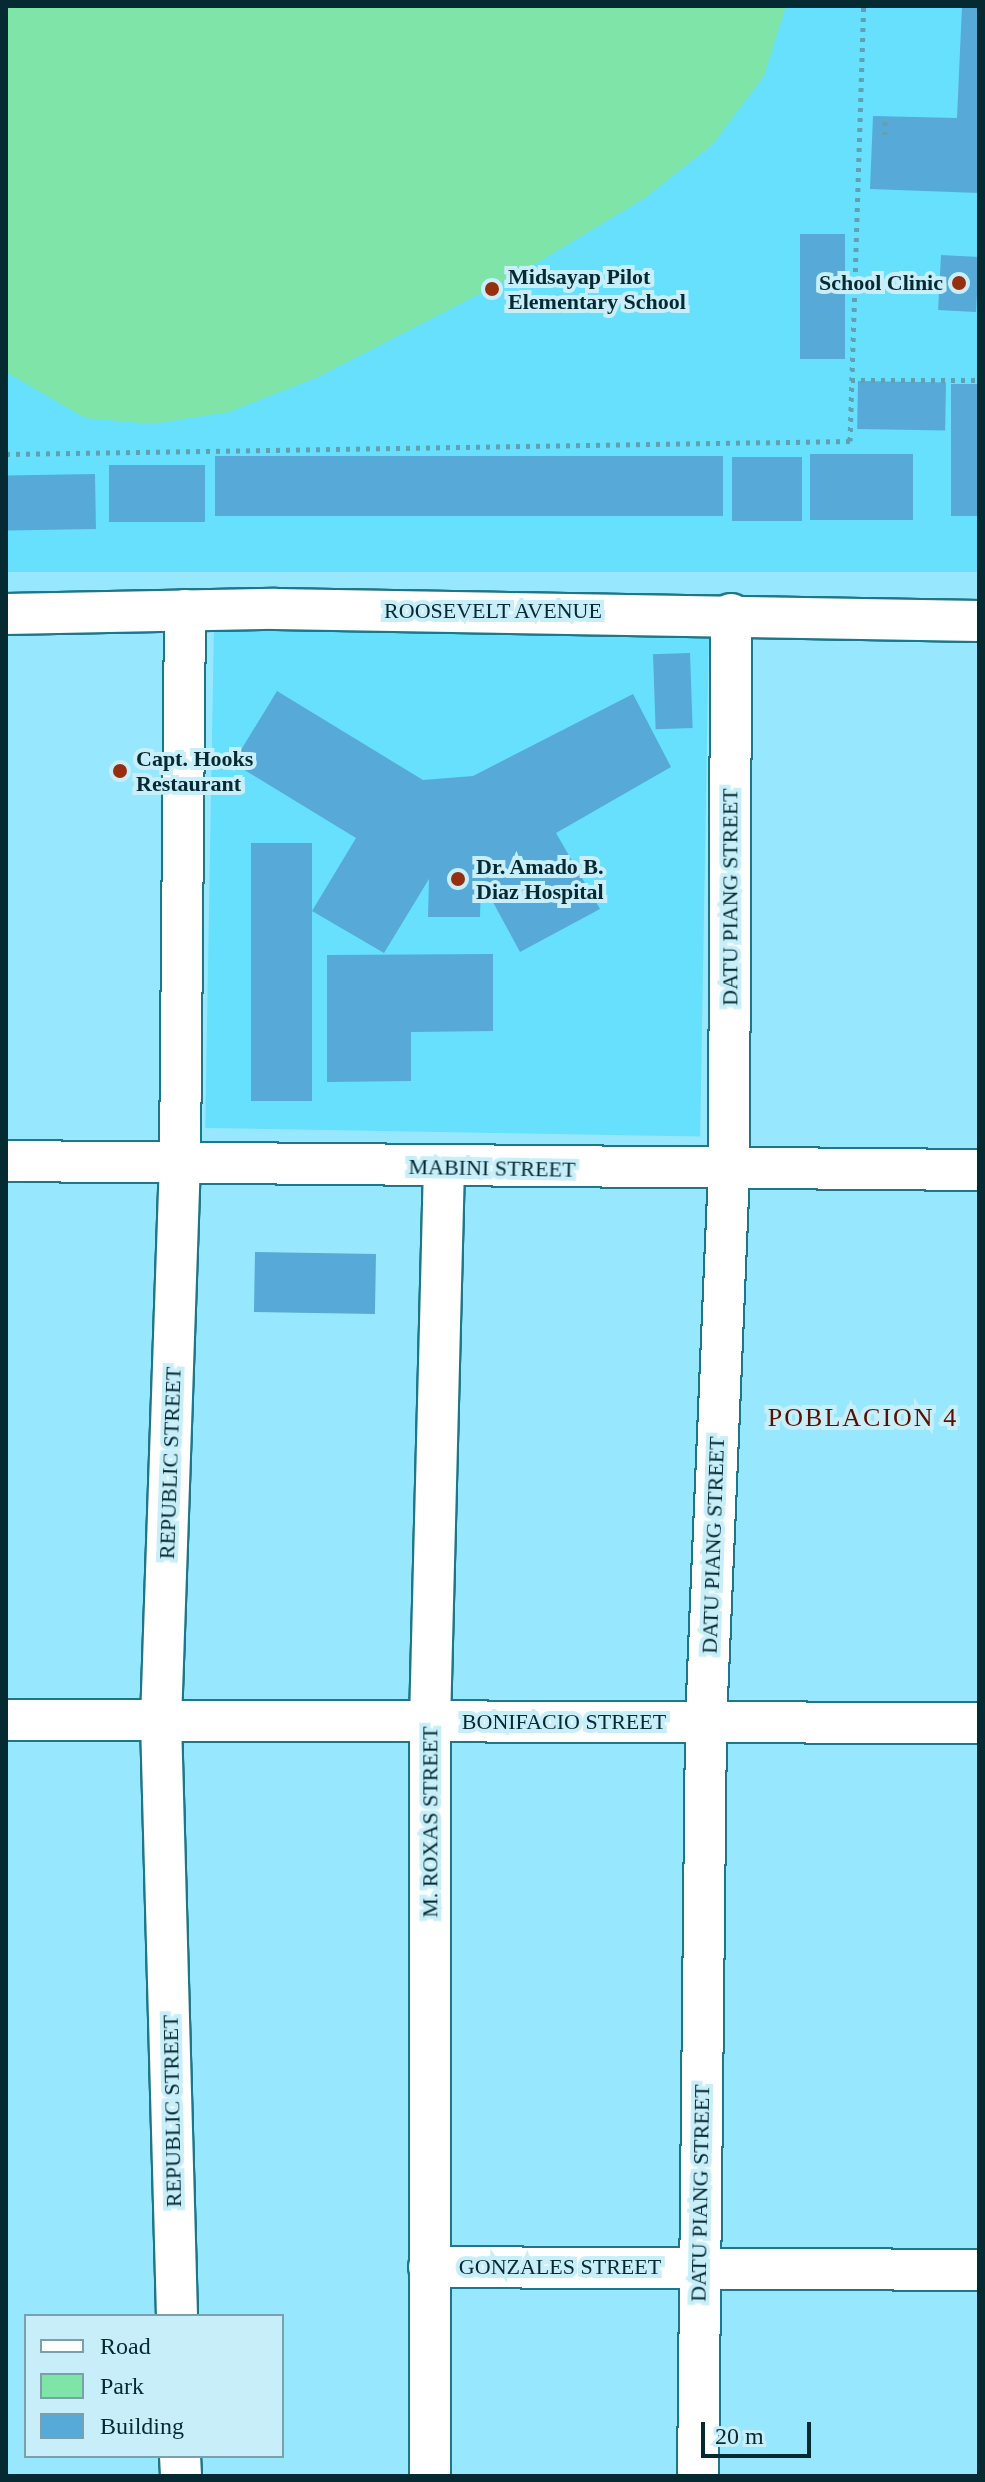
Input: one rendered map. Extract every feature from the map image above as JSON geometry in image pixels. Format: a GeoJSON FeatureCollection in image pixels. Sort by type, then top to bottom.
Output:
{"type":"FeatureCollection","features":[{"type":"Feature","properties":{"kind":"street","name":"ROOSEVELT AVENUE"},"geometry":{"type":"LineString","coordinates":[[6,614],[185,610],[731,614],[979,621]]}},
{"type":"Feature","properties":{"kind":"street","name":"REPUBLIC STREET"},"geometry":{"type":"LineString","coordinates":[[177,2314],[161,1721],[180,1159],[185,610]]}},
{"type":"Feature","properties":{"kind":"street","name":"DATU PIANG STREET"},"geometry":{"type":"LineString","coordinates":[[698,2476],[706,1722],[729,1172],[731,614]]}},
{"type":"Feature","properties":{"kind":"street","name":"MABINI STREET"},"geometry":{"type":"LineString","coordinates":[[6,1161],[180,1159],[729,1172],[979,1170]]}},
{"type":"Feature","properties":{"kind":"street","name":"M. ROXAS STREET"},"geometry":{"type":"LineString","coordinates":[[430,2476],[430,1722],[444,1167]]}},
{"type":"Feature","properties":{"kind":"street","name":"BONIFACIO STREET"},"geometry":{"type":"LineString","coordinates":[[6,1720],[979,1723]]}},
{"type":"Feature","properties":{"kind":"street","name":"GONZALES STREET"},"geometry":{"type":"LineString","coordinates":[[429,2267],[699,2266],[979,2270]]}},
{"type":"Feature","properties":{"kind":"path"},"geometry":{"type":"LineString","coordinates":[[6,454],[850,441],[864,6]]}},
{"type":"Feature","properties":{"kind":"path"},"geometry":{"type":"LineString","coordinates":[[885,116],[885,135]]}},
{"type":"Feature","properties":{"kind":"path"},"geometry":{"type":"LineString","coordinates":[[851,380],[979,380]]}},
{"type":"Feature","properties":{"kind":"shaded area","name":"Midsayap Pilot Elementary School"},"geometry":{"type":"Polygon","coordinates":[[[6,6],[979,6],[979,572],[6,572],[6,6]]]}},
{"type":"Feature","properties":{"kind":"shaded area","name":"Dr. Amado B. Diaz Hospital"},"geometry":{"type":"Polygon","coordinates":[[[214,624],[709,633],[700,1137],[205,1128],[214,624]]]}},
{"type":"Feature","properties":{"kind":"green space"},"geometry":{"type":"Polygon","coordinates":[[[6,6],[786,6],[764,76],[713,144],[645,198],[517,275],[318,377],[229,412],[152,424],[85,418],[6,372],[6,6]]]}},
{"type":"Feature","properties":{"kind":"building"},"geometry":{"type":"Polygon","coordinates":[[[962,6],[979,6],[979,193],[870,189],[873,116],[957,118],[962,6]]]}},
{"type":"Feature","properties":{"kind":"building"},"geometry":{"type":"Polygon","coordinates":[[[800,234],[845,234],[845,359],[800,359],[800,234]]]}},
{"type":"Feature","properties":{"kind":"building","name":"School Clinic"},"geometry":{"type":"Polygon","coordinates":[[[941,255],[979,257],[976,312],[938,310],[941,255]]]}},
{"type":"Feature","properties":{"kind":"building"},"geometry":{"type":"Polygon","coordinates":[[[858,381],[946,383],[945,431],[857,429],[858,381]]]}},
{"type":"Feature","properties":{"kind":"building"},"geometry":{"type":"Polygon","coordinates":[[[951,384],[979,384],[979,516],[951,516],[951,384]]]}},
{"type":"Feature","properties":{"kind":"building"},"geometry":{"type":"Polygon","coordinates":[[[810,454],[913,454],[913,520],[810,520],[810,454]]]}},
{"type":"Feature","properties":{"kind":"building"},"geometry":{"type":"Polygon","coordinates":[[[215,456],[723,456],[723,516],[215,516],[215,456]]]}},
{"type":"Feature","properties":{"kind":"building"},"geometry":{"type":"Polygon","coordinates":[[[732,457],[802,457],[802,521],[732,521],[732,457]]]}},
{"type":"Feature","properties":{"kind":"building"},"geometry":{"type":"Polygon","coordinates":[[[109,465],[205,465],[205,522],[109,522],[109,465]]]}},
{"type":"Feature","properties":{"kind":"building"},"geometry":{"type":"Polygon","coordinates":[[[95,474],[96,529],[7,531],[6,476],[95,474]]]}},
{"type":"Feature","properties":{"kind":"building"},"geometry":{"type":"Polygon","coordinates":[[[690,653],[693,728],[656,729],[653,654],[690,653]]]}},
{"type":"Feature","properties":{"kind":"building"},"geometry":{"type":"Polygon","coordinates":[[[277,691],[423,780],[473,776],[633,694],[671,767],[556,833],[600,909],[520,952],[481,880],[480,917],[428,917],[429,879],[384,953],[312,911],[356,838],[233,763],[277,691]]]}},
{"type":"Feature","properties":{"kind":"building"},"geometry":{"type":"Polygon","coordinates":[[[251,843],[312,843],[312,1101],[251,1101],[251,843]]]}},
{"type":"Feature","properties":{"kind":"building"},"geometry":{"type":"Polygon","coordinates":[[[493,954],[493,1031],[411,1032],[411,1081],[327,1082],[327,955],[493,954]]]}},
{"type":"Feature","properties":{"kind":"building"},"geometry":{"type":"Polygon","coordinates":[[[255,1252],[376,1254],[375,1314],[254,1312],[255,1252]]]}},
{"type":"Feature","properties":{"kind":"place","name":"School Clinic"},"geometry":{"type":"Point","coordinates":[959,283]}},
{"type":"Feature","properties":{"kind":"place","name":"Midsayap Pilot Elementary School"},"geometry":{"type":"Point","coordinates":[492,289]}},
{"type":"Feature","properties":{"kind":"place","name":"Capt. Hooks Restaurant"},"geometry":{"type":"Point","coordinates":[120,771]}},
{"type":"Feature","properties":{"kind":"place","name":"Dr. Amado B. Diaz Hospital"},"geometry":{"type":"Point","coordinates":[458,879]}},
{"type":"Feature","properties":{"kind":"district","name":"POBLACION 4"},"geometry":{"type":"Point","coordinates":[863,1418]}}]}
